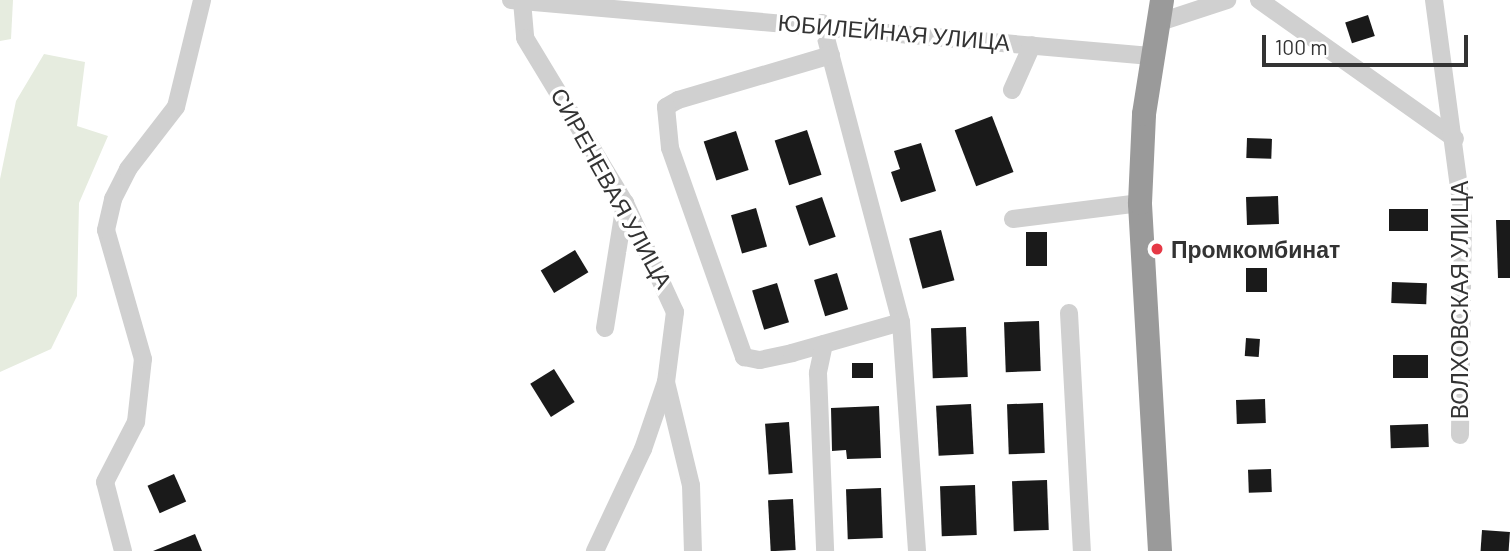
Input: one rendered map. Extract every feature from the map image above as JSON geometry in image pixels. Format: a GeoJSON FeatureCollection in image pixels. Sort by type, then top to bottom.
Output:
{"type":"FeatureCollection","features":[{"type":"Feature","properties":{"kind":"highway"},"geometry":{"type":"LineString","coordinates":[[1159,12],[1152,56],[1140,203],[1160,551]]}},
{"type":"Feature","properties":{"kind":"street"},"geometry":{"type":"LineString","coordinates":[[123,551],[105,482],[135,422],[143,392],[138,327],[114,270],[106,230],[113,199],[128,169],[176,107],[202,0]]}},
{"type":"Feature","properties":{"kind":"street"},"geometry":{"type":"LineString","coordinates":[[1159,12],[1227,0]]}},
{"type":"Feature","properties":{"kind":"street"},"geometry":{"type":"LineString","coordinates":[[1259,0],[1455,139]]}},
{"type":"Feature","properties":{"kind":"street","name":"ВОЛХОВСКАЯ УЛИЦА"},"geometry":{"type":"LineString","coordinates":[[1434,0],[1455,139],[1462,218],[1460,435]]}},
{"type":"Feature","properties":{"kind":"street","name":"ЮБИЛЕЙНАЯ УЛИЦА"},"geometry":{"type":"LineString","coordinates":[[517,1],[822,23],[1152,56]]}},
{"type":"Feature","properties":{"kind":"street","name":"СИРЕНЕВАЯ УЛИЦА"},"geometry":{"type":"LineString","coordinates":[[517,1],[525,38],[625,203],[673,303],[666,382]]}},
{"type":"Feature","properties":{"kind":"street"},"geometry":{"type":"LineString","coordinates":[[822,23],[901,322],[917,551]]}},
{"type":"Feature","properties":{"kind":"street"},"geometry":{"type":"LineString","coordinates":[[1012,90],[1032,45]]}},
{"type":"Feature","properties":{"kind":"street"},"geometry":{"type":"LineString","coordinates":[[831,55],[678,100],[666,107],[664,126],[744,358],[760,360],[901,322]]}},
{"type":"Feature","properties":{"kind":"street"},"geometry":{"type":"LineString","coordinates":[[605,328],[625,203]]}},
{"type":"Feature","properties":{"kind":"street"},"geometry":{"type":"LineString","coordinates":[[1013,219],[1140,203]]}},
{"type":"Feature","properties":{"kind":"street"},"geometry":{"type":"LineString","coordinates":[[1069,313],[1082,551]]}},
{"type":"Feature","properties":{"kind":"street"},"geometry":{"type":"LineString","coordinates":[[824,344],[818,373],[825,551]]}},
{"type":"Feature","properties":{"kind":"street"},"geometry":{"type":"LineString","coordinates":[[595,551],[643,449],[666,382]]}},
{"type":"Feature","properties":{"kind":"street"},"geometry":{"type":"LineString","coordinates":[[666,382],[690,474],[693,551]]}},
{"type":"Feature","properties":{"kind":"shaded area"},"geometry":{"type":"Polygon","coordinates":[[[0,0],[13,0],[11,39],[0,41],[0,0]]]}},
{"type":"Feature","properties":{"kind":"shaded area"},"geometry":{"type":"Polygon","coordinates":[[[44,54],[85,62],[77,126],[108,136],[79,203],[77,296],[51,349],[0,372],[0,179],[16,101],[44,54]]]}},
{"type":"Feature","properties":{"kind":"building"},"geometry":{"type":"Polygon","coordinates":[[[1368,15],[1375,36],[1352,43],[1345,22],[1368,15]]]}},
{"type":"Feature","properties":{"kind":"building"},"geometry":{"type":"Polygon","coordinates":[[[992,116],[1014,172],[976,186],[955,130],[992,116]]]}},
{"type":"Feature","properties":{"kind":"building"},"geometry":{"type":"Polygon","coordinates":[[[807,130],[822,175],[789,185],[775,141],[807,130]]]}},
{"type":"Feature","properties":{"kind":"building"},"geometry":{"type":"Polygon","coordinates":[[[736,131],[749,170],[716,180],[704,142],[736,131]]]}},
{"type":"Feature","properties":{"kind":"building"},"geometry":{"type":"Polygon","coordinates":[[[1247,138],[1272,139],[1271,159],[1246,158],[1247,138]]]}},
{"type":"Feature","properties":{"kind":"building"},"geometry":{"type":"Polygon","coordinates":[[[921,143],[936,191],[901,202],[891,172],[900,169],[894,151],[921,143]]]}},
{"type":"Feature","properties":{"kind":"building"},"geometry":{"type":"Polygon","coordinates":[[[1278,196],[1279,224],[1247,225],[1246,197],[1278,196]]]}},
{"type":"Feature","properties":{"kind":"building"},"geometry":{"type":"Polygon","coordinates":[[[822,197],[836,237],[809,246],[796,206],[822,197]]]}},
{"type":"Feature","properties":{"kind":"building"},"geometry":{"type":"Polygon","coordinates":[[[756,208],[767,246],[742,254],[731,215],[756,208]]]}},
{"type":"Feature","properties":{"kind":"building"},"geometry":{"type":"Polygon","coordinates":[[[1389,209],[1428,209],[1428,231],[1389,231],[1389,209]]]}},
{"type":"Feature","properties":{"kind":"building"},"geometry":{"type":"Polygon","coordinates":[[[1496,220],[1510,220],[1510,278],[1498,278],[1496,220]]]}},
{"type":"Feature","properties":{"kind":"building"},"geometry":{"type":"Polygon","coordinates":[[[941,230],[954,280],[923,289],[909,239],[941,230]]]}},
{"type":"Feature","properties":{"kind":"building"},"geometry":{"type":"Polygon","coordinates":[[[1026,232],[1047,232],[1047,266],[1026,266],[1026,232]]]}},
{"type":"Feature","properties":{"kind":"building"},"geometry":{"type":"Polygon","coordinates":[[[575,250],[588,272],[554,293],[541,271],[575,250]]]}},
{"type":"Feature","properties":{"kind":"building"},"geometry":{"type":"Polygon","coordinates":[[[1246,268],[1267,268],[1267,292],[1246,292],[1246,268]]]}},
{"type":"Feature","properties":{"kind":"building"},"geometry":{"type":"Polygon","coordinates":[[[837,273],[848,309],[825,316],[814,280],[837,273]]]}},
{"type":"Feature","properties":{"kind":"building"},"geometry":{"type":"Polygon","coordinates":[[[1392,282],[1427,283],[1426,304],[1391,303],[1392,282]]]}},
{"type":"Feature","properties":{"kind":"building"},"geometry":{"type":"Polygon","coordinates":[[[777,283],[789,322],[764,330],[752,291],[777,283]]]}},
{"type":"Feature","properties":{"kind":"building"},"geometry":{"type":"Polygon","coordinates":[[[1039,321],[1041,371],[1006,372],[1004,322],[1039,321]]]}},
{"type":"Feature","properties":{"kind":"building"},"geometry":{"type":"Polygon","coordinates":[[[966,327],[968,377],[933,378],[931,328],[966,327]]]}},
{"type":"Feature","properties":{"kind":"building"},"geometry":{"type":"Polygon","coordinates":[[[1246,338],[1260,339],[1259,357],[1245,356],[1246,338]]]}},
{"type":"Feature","properties":{"kind":"building"},"geometry":{"type":"Polygon","coordinates":[[[1393,355],[1428,355],[1428,378],[1393,378],[1393,355]]]}},
{"type":"Feature","properties":{"kind":"building"},"geometry":{"type":"Polygon","coordinates":[[[852,363],[873,363],[873,378],[852,378],[852,363]]]}},
{"type":"Feature","properties":{"kind":"building"},"geometry":{"type":"Polygon","coordinates":[[[554,369],[575,402],[551,417],[530,384],[554,369]]]}},
{"type":"Feature","properties":{"kind":"building"},"geometry":{"type":"Polygon","coordinates":[[[1265,399],[1266,423],[1237,424],[1236,400],[1265,399]]]}},
{"type":"Feature","properties":{"kind":"building"},"geometry":{"type":"Polygon","coordinates":[[[1043,403],[1045,453],[1009,454],[1007,404],[1043,403]]]}},
{"type":"Feature","properties":{"kind":"building"},"geometry":{"type":"Polygon","coordinates":[[[971,404],[974,454],[939,456],[936,406],[971,404]]]}},
{"type":"Feature","properties":{"kind":"building"},"geometry":{"type":"Polygon","coordinates":[[[879,406],[881,458],[847,459],[846,450],[832,451],[831,408],[879,406]]]}},
{"type":"Feature","properties":{"kind":"building"},"geometry":{"type":"Polygon","coordinates":[[[789,422],[793,473],[769,475],[765,424],[789,422]]]}},
{"type":"Feature","properties":{"kind":"building"},"geometry":{"type":"Polygon","coordinates":[[[1428,424],[1429,447],[1391,448],[1390,425],[1428,424]]]}},
{"type":"Feature","properties":{"kind":"building"},"geometry":{"type":"Polygon","coordinates":[[[1271,469],[1272,492],[1249,493],[1248,470],[1271,469]]]}},
{"type":"Feature","properties":{"kind":"building"},"geometry":{"type":"Polygon","coordinates":[[[174,474],[186,501],[160,513],[148,486],[174,474]]]}},
{"type":"Feature","properties":{"kind":"building"},"geometry":{"type":"Polygon","coordinates":[[[1047,480],[1049,530],[1014,531],[1012,481],[1047,480]]]}},
{"type":"Feature","properties":{"kind":"building"},"geometry":{"type":"Polygon","coordinates":[[[975,485],[977,535],[942,536],[940,486],[975,485]]]}},
{"type":"Feature","properties":{"kind":"building"},"geometry":{"type":"Polygon","coordinates":[[[881,488],[883,538],[848,539],[846,489],[881,488]]]}},
{"type":"Feature","properties":{"kind":"building"},"geometry":{"type":"Polygon","coordinates":[[[793,499],[796,550],[771,551],[768,500],[793,499]]]}},
{"type":"Feature","properties":{"kind":"building"},"geometry":{"type":"Polygon","coordinates":[[[1482,530],[1510,532],[1509,551],[1481,551],[1482,530]]]}},
{"type":"Feature","properties":{"kind":"building"},"geometry":{"type":"Polygon","coordinates":[[[195,534],[202,551],[153,551],[195,534]]]}},
{"type":"Feature","properties":{"kind":"place","name":"Промкомбинат"},"geometry":{"type":"Point","coordinates":[1157,249]}}]}
